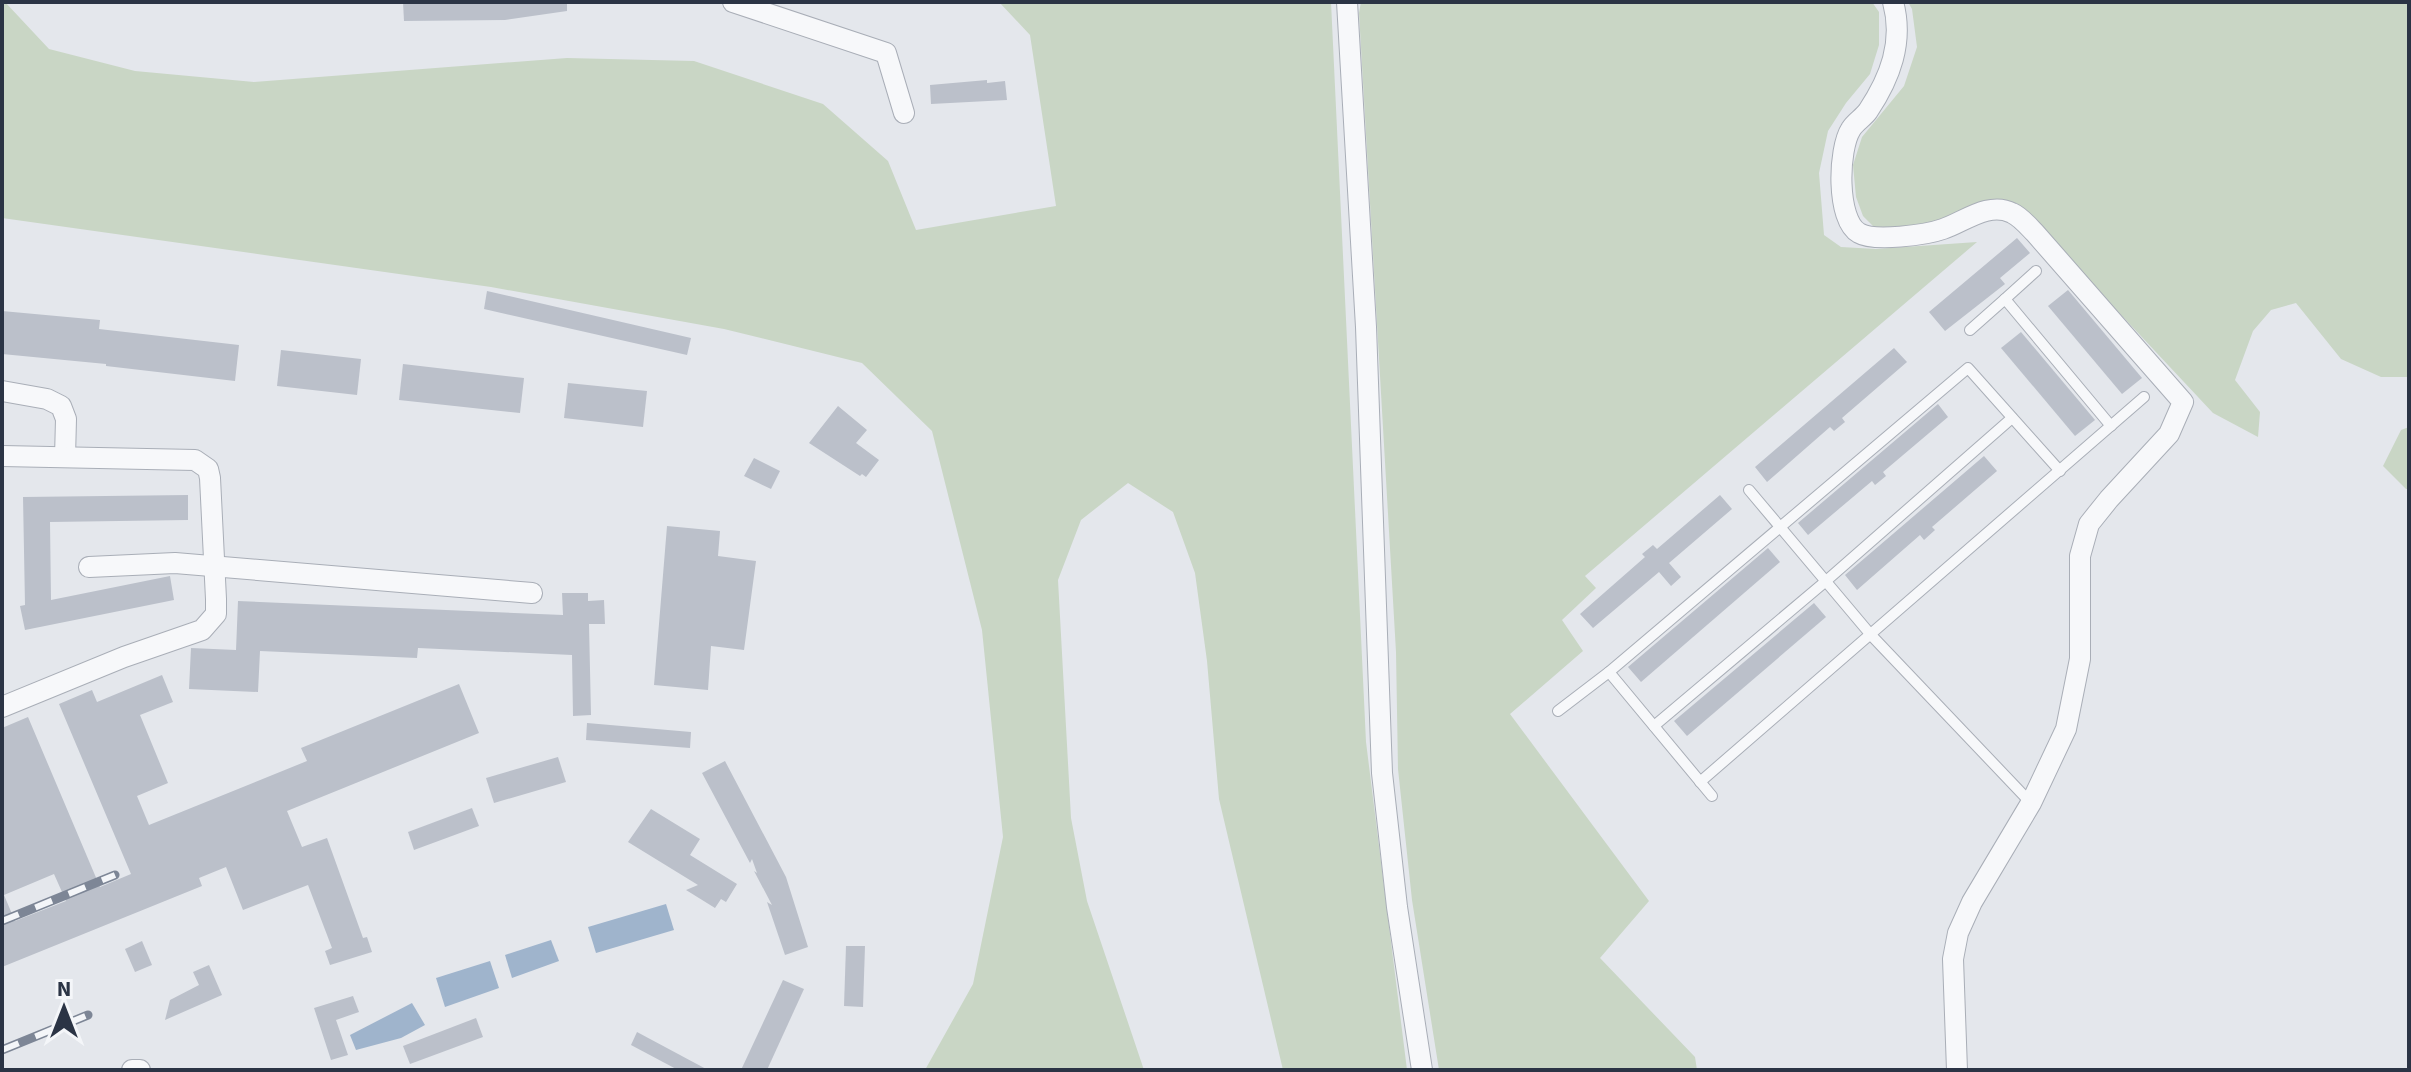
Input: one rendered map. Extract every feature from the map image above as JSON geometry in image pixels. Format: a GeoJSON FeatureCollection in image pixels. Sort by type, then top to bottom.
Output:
{"type":"FeatureCollection","features":[{"type":"Feature","properties":{"kind":"street"},"geometry":{"type":"LineString","coordinates":[[733,2],[886,53],[904,113]]}},
{"type":"Feature","properties":{"kind":"street"},"geometry":{"type":"LineString","coordinates":[[1347,2],[1366,327],[1382,773],[1397,907],[1422,1070]]}},
{"type":"Feature","properties":{"kind":"street"},"geometry":{"type":"LineString","coordinates":[[1893,2],[1897,47],[1888,77],[1866,114],[1851,128],[1845,145],[1841,173],[1849,225],[1860,234],[1894,238],[1942,230],[1994,210],[2012,212],[2035,233],[2183,402],[2169,434],[2089,524],[2080,556],[2080,659],[2066,729],[2031,803],[1972,902],[1958,933],[1953,959],[1957,1070]]}},
{"type":"Feature","properties":{"kind":"street"},"geometry":{"type":"LineString","coordinates":[[2,391],[47,399],[61,406],[66,419],[65,457]]}},
{"type":"Feature","properties":{"kind":"street"},"geometry":{"type":"LineString","coordinates":[[2,456],[172,458],[195,460],[208,469],[216,614],[202,630],[124,657],[2,707]]}},
{"type":"Feature","properties":{"kind":"street"},"geometry":{"type":"LineString","coordinates":[[89,567],[175,563],[532,593]]}},
{"type":"Feature","properties":{"kind":"street"},"geometry":{"type":"LineString","coordinates":[[132,1070],[140,1070]]}},
{"type":"Feature","properties":{"kind":"lane"},"geometry":{"type":"LineString","coordinates":[[1970,330],[2036,271]]}},
{"type":"Feature","properties":{"kind":"lane"},"geometry":{"type":"LineString","coordinates":[[2005,299],[2111,426]]}},
{"type":"Feature","properties":{"kind":"lane"},"geometry":{"type":"LineString","coordinates":[[1558,711],[1609,672],[1968,368],[2060,471]]}},
{"type":"Feature","properties":{"kind":"lane"},"geometry":{"type":"LineString","coordinates":[[1700,782],[2144,397]]}},
{"type":"Feature","properties":{"kind":"lane"},"geometry":{"type":"LineString","coordinates":[[1654,726],[2012,418]]}},
{"type":"Feature","properties":{"kind":"lane"},"geometry":{"type":"LineString","coordinates":[[1749,490],[1871,635],[2031,803]]}},
{"type":"Feature","properties":{"kind":"lane"},"geometry":{"type":"LineString","coordinates":[[1609,672],[1712,796]]}},
{"type":"Feature","properties":{"kind":"green space"},"geometry":{"type":"Polygon","coordinates":[[[2,2],[49,49],[135,71],[254,82],[567,58],[694,61],[823,104],[888,161],[916,230],[1056,206],[1030,35],[999,2],[1331,2],[1366,742],[1407,1070],[1283,1070],[1219,799],[1207,661],[1195,573],[1173,512],[1128,483],[1081,520],[1058,580],[1071,818],[1087,901],[1144,1070],[925,1070],[973,984],[1003,837],[982,630],[932,431],[862,363],[724,329],[491,287],[2,218],[2,2]]]}},
{"type":"Feature","properties":{"kind":"green space"},"geometry":{"type":"Polygon","coordinates":[[[1361,2],[1872,2],[1879,12],[1879,45],[1870,74],[1828,131],[1819,173],[1824,235],[1841,247],[1876,249],[1977,242],[1585,576],[1596,588],[1562,620],[1583,651],[1510,714],[1649,901],[1600,958],[1695,1057],[1697,1070],[1439,1070],[1412,900],[1398,769],[1396,652],[1359,13],[1361,2]]]}},
{"type":"Feature","properties":{"kind":"green space"},"geometry":{"type":"Polygon","coordinates":[[[1908,2],[2409,2],[2409,377],[2381,377],[2341,359],[2296,303],[2271,310],[2253,331],[2235,380],[2260,412],[2258,437],[2213,413],[2035,223],[2012,206],[1941,223],[1876,229],[1863,216],[1856,197],[1853,165],[1862,137],[1904,86],[1917,47],[1912,9],[1908,2]]]}},
{"type":"Feature","properties":{"kind":"green space"},"geometry":{"type":"Polygon","coordinates":[[[2409,427],[2409,489],[2406,489],[2383,466],[2401,430],[2409,427]]]}},
{"type":"Feature","properties":{"kind":"water"},"geometry":{"type":"Polygon","coordinates":[[[666,904],[674,930],[596,953],[588,927],[666,904]]]}},
{"type":"Feature","properties":{"kind":"water"},"geometry":{"type":"Polygon","coordinates":[[[551,940],[559,961],[512,978],[505,955],[551,940]]]}},
{"type":"Feature","properties":{"kind":"water"},"geometry":{"type":"Polygon","coordinates":[[[490,961],[499,988],[445,1007],[436,978],[490,961]]]}},
{"type":"Feature","properties":{"kind":"water"},"geometry":{"type":"Polygon","coordinates":[[[412,1003],[425,1025],[401,1038],[356,1050],[350,1035],[412,1003]]]}},
{"type":"Feature","properties":{"kind":"building"},"geometry":{"type":"Polygon","coordinates":[[[403,2],[567,2],[567,11],[505,20],[404,21],[403,2]]]}},
{"type":"Feature","properties":{"kind":"building"},"geometry":{"type":"Polygon","coordinates":[[[987,80],[987,83],[1005,81],[1007,100],[931,104],[930,85],[987,80]]]}},
{"type":"Feature","properties":{"kind":"building"},"geometry":{"type":"Polygon","coordinates":[[[2017,238],[2030,253],[2000,278],[2005,284],[1945,331],[1929,312],[2017,238]]]}},
{"type":"Feature","properties":{"kind":"building"},"geometry":{"type":"Polygon","coordinates":[[[2068,290],[2142,378],[2122,394],[2048,306],[2068,290]]]}},
{"type":"Feature","properties":{"kind":"building"},"geometry":{"type":"Polygon","coordinates":[[[487,291],[691,338],[687,355],[484,309],[487,291]]]}},
{"type":"Feature","properties":{"kind":"building"},"geometry":{"type":"Polygon","coordinates":[[[2,311],[100,320],[99,329],[239,345],[235,381],[2,354],[2,311]]]}},
{"type":"Feature","properties":{"kind":"building"},"geometry":{"type":"Polygon","coordinates":[[[2021,332],[2095,420],[2075,436],[2001,348],[2021,332]]]}},
{"type":"Feature","properties":{"kind":"building"},"geometry":{"type":"Polygon","coordinates":[[[1894,348],[1907,362],[1842,418],[1845,422],[1834,431],[1830,427],[1767,482],[1755,467],[1894,348]]]}},
{"type":"Feature","properties":{"kind":"building"},"geometry":{"type":"Polygon","coordinates":[[[281,350],[361,359],[357,395],[277,386],[281,350]]]}},
{"type":"Feature","properties":{"kind":"building"},"geometry":{"type":"Polygon","coordinates":[[[403,364],[524,378],[520,413],[399,400],[403,364]]]}},
{"type":"Feature","properties":{"kind":"building"},"geometry":{"type":"Polygon","coordinates":[[[568,383],[647,391],[643,427],[564,418],[568,383]]]}},
{"type":"Feature","properties":{"kind":"building"},"geometry":{"type":"Polygon","coordinates":[[[1938,404],[1948,417],[1883,472],[1886,476],[1875,485],[1872,481],[1808,535],[1798,523],[1938,404]]]}},
{"type":"Feature","properties":{"kind":"building"},"geometry":{"type":"Polygon","coordinates":[[[838,406],[867,430],[856,443],[879,460],[866,477],[809,443],[838,406]]]}},
{"type":"Feature","properties":{"kind":"building"},"geometry":{"type":"Polygon","coordinates":[[[1984,456],[1997,471],[1932,527],[1935,530],[1924,540],[1920,535],[1857,590],[1845,575],[1984,456]]]}},
{"type":"Feature","properties":{"kind":"building"},"geometry":{"type":"Polygon","coordinates":[[[754,458],[780,471],[771,489],[744,476],[754,458]]]}},
{"type":"Feature","properties":{"kind":"building"},"geometry":{"type":"Polygon","coordinates":[[[188,495],[188,520],[50,522],[51,600],[170,576],[174,600],[25,630],[20,606],[25,605],[23,497],[188,495]]]}},
{"type":"Feature","properties":{"kind":"building"},"geometry":{"type":"Polygon","coordinates":[[[1720,495],[1732,509],[1669,563],[1681,577],[1671,586],[1659,572],[1593,628],[1580,614],[1645,557],[1642,554],[1653,545],[1657,549],[1720,495]]]}},
{"type":"Feature","properties":{"kind":"building"},"geometry":{"type":"Polygon","coordinates":[[[667,526],[720,531],[718,556],[756,561],[744,650],[711,646],[708,690],[654,685],[667,526]]]}},
{"type":"Feature","properties":{"kind":"building"},"geometry":{"type":"Polygon","coordinates":[[[1768,548],[1780,562],[1641,682],[1628,667],[1768,548]]]}},
{"type":"Feature","properties":{"kind":"building"},"geometry":{"type":"Polygon","coordinates":[[[562,593],[588,593],[588,601],[604,600],[605,624],[589,624],[591,715],[573,716],[572,655],[418,648],[417,658],[260,651],[258,692],[189,689],[191,648],[236,650],[238,601],[563,615],[562,593]]]}},
{"type":"Feature","properties":{"kind":"building"},"geometry":{"type":"Polygon","coordinates":[[[1814,603],[1826,617],[1687,736],[1674,721],[1814,603]]]}},
{"type":"Feature","properties":{"kind":"building"},"geometry":{"type":"Polygon","coordinates":[[[162,675],[173,702],[140,715],[168,783],[137,796],[149,825],[307,761],[301,748],[459,684],[479,733],[287,811],[302,847],[327,838],[363,938],[367,937],[372,952],[330,965],[325,951],[332,948],[308,885],[243,910],[226,867],[199,878],[202,886],[2,967],[2,728],[28,717],[100,887],[131,874],[59,704],[92,690],[97,702],[162,675]],[[54,874],[4,895],[15,921],[66,901],[54,874]]]}},
{"type":"Feature","properties":{"kind":"building"},"geometry":{"type":"Polygon","coordinates":[[[587,723],[691,732],[690,748],[586,740],[587,723]]]}},
{"type":"Feature","properties":{"kind":"building"},"geometry":{"type":"Polygon","coordinates":[[[558,757],[566,782],[494,803],[486,778],[558,757]]]}},
{"type":"Feature","properties":{"kind":"building"},"geometry":{"type":"Polygon","coordinates":[[[725,761],[786,877],[808,947],[785,955],[767,902],[772,905],[754,871],[757,873],[752,859],[750,863],[702,773],[725,761]]]}},
{"type":"Feature","properties":{"kind":"building"},"geometry":{"type":"Polygon","coordinates":[[[472,808],[479,826],[414,850],[408,832],[472,808]]]}},
{"type":"Feature","properties":{"kind":"building"},"geometry":{"type":"Polygon","coordinates":[[[651,809],[700,839],[690,855],[737,884],[726,902],[721,899],[715,908],[686,890],[698,885],[628,842],[651,809]]]}},
{"type":"Feature","properties":{"kind":"building"},"geometry":{"type":"Polygon","coordinates":[[[142,941],[152,965],[135,972],[125,949],[142,941]]]}},
{"type":"Feature","properties":{"kind":"building"},"geometry":{"type":"Polygon","coordinates":[[[846,946],[865,946],[863,1007],[844,1006],[846,946]]]}},
{"type":"Feature","properties":{"kind":"building"},"geometry":{"type":"Polygon","coordinates":[[[209,965],[222,995],[165,1020],[170,1000],[199,985],[193,972],[209,965]]]}},
{"type":"Feature","properties":{"kind":"building"},"geometry":{"type":"Polygon","coordinates":[[[783,980],[804,989],[767,1070],[741,1070],[783,980]]]}},
{"type":"Feature","properties":{"kind":"building"},"geometry":{"type":"Polygon","coordinates":[[[353,996],[359,1012],[336,1020],[348,1055],[331,1060],[314,1008],[353,996]]]}},
{"type":"Feature","properties":{"kind":"building"},"geometry":{"type":"Polygon","coordinates":[[[476,1018],[483,1037],[410,1064],[403,1046],[476,1018]]]}},
{"type":"Feature","properties":{"kind":"building"},"geometry":{"type":"Polygon","coordinates":[[[637,1032],[708,1070],[678,1070],[631,1045],[637,1032]]]}},
{"type":"Feature","properties":{"kind":"railway"},"geometry":{"type":"LineString","coordinates":[[2,921],[115,875]]}},
{"type":"Feature","properties":{"kind":"railway"},"geometry":{"type":"LineString","coordinates":[[2,1050],[88,1015]]}}]}
